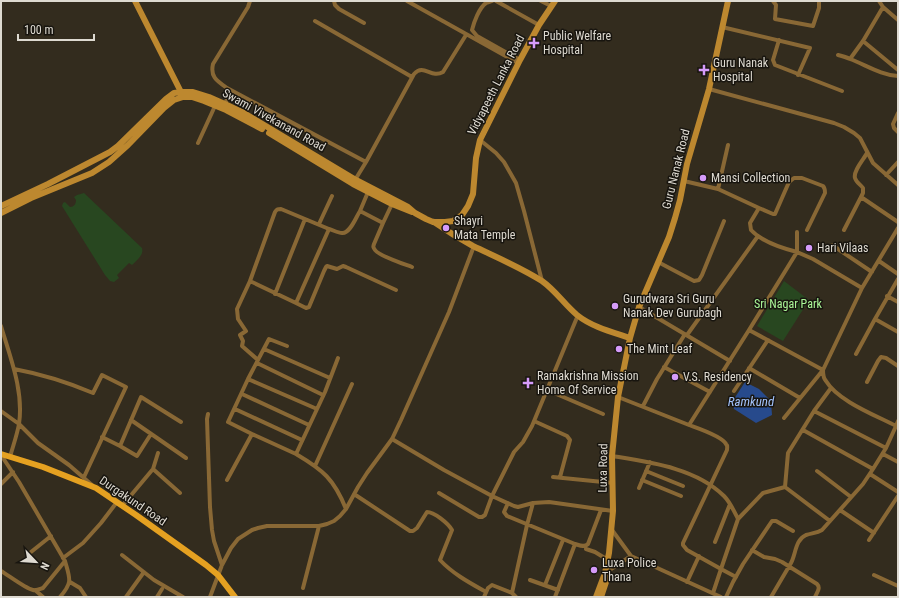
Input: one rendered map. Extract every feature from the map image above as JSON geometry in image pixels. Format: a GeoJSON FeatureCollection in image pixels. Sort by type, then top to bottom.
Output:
{"type":"FeatureCollection","features":[{"type":"Feature","properties":{"kind":"main road","name":"Durgakund Road"},"geometry":{"type":"LineString","coordinates":[[1,454],[50,470],[96,488],[206,565],[218,575],[235,597]]}},
{"type":"Feature","properties":{"kind":"street"},"geometry":{"type":"LineString","coordinates":[[1,206],[110,152],[166,99],[180,92],[135,1]]}},
{"type":"Feature","properties":{"kind":"street"},"geometry":{"type":"LineString","coordinates":[[250,1],[248,8],[213,64],[212,69],[215,79],[231,90],[366,162]]}},
{"type":"Feature","properties":{"kind":"street"},"geometry":{"type":"LineString","coordinates":[[334,1],[335,5],[339,9],[364,23]]}},
{"type":"Feature","properties":{"kind":"street"},"geometry":{"type":"LineString","coordinates":[[407,1],[519,62]]}},
{"type":"Feature","properties":{"kind":"street"},"geometry":{"type":"LineString","coordinates":[[492,1],[485,4],[480,11],[474,22],[472,30],[477,36],[519,62]]}},
{"type":"Feature","properties":{"kind":"street"},"geometry":{"type":"LineString","coordinates":[[496,1],[539,25]]}},
{"type":"Feature","properties":{"kind":"street"},"geometry":{"type":"LineString","coordinates":[[541,1],[553,4]]}},
{"type":"Feature","properties":{"kind":"street","name":"Guru Nanak Road"},"geometry":{"type":"LineString","coordinates":[[630,338],[639,307],[675,218],[693,141],[709,89],[721,27],[728,1]]}},
{"type":"Feature","properties":{"kind":"street"},"geometry":{"type":"LineString","coordinates":[[773,1],[776,5],[775,19],[813,26],[819,8],[819,1]]}},
{"type":"Feature","properties":{"kind":"street"},"geometry":{"type":"LineString","coordinates":[[879,1],[883,7],[898,20]]}},
{"type":"Feature","properties":{"kind":"street","name":"Vidyapeeth Lanka Road"},"geometry":{"type":"LineString","coordinates":[[426,219],[433,222],[453,221],[462,215],[468,206],[473,194],[476,158],[480,140],[519,62],[539,25],[553,4]]}},
{"type":"Feature","properties":{"kind":"street"},"geometry":{"type":"LineString","coordinates":[[850,59],[863,41],[883,7]]}},
{"type":"Feature","properties":{"kind":"street"},"geometry":{"type":"LineString","coordinates":[[314,22],[412,77]]}},
{"type":"Feature","properties":{"kind":"street"},"geometry":{"type":"LineString","coordinates":[[721,27],[810,48],[798,74]]}},
{"type":"Feature","properties":{"kind":"street"},"geometry":{"type":"LineString","coordinates":[[354,182],[416,71],[424,70],[435,74],[442,72],[466,34]]}},
{"type":"Feature","properties":{"kind":"street"},"geometry":{"type":"LineString","coordinates":[[779,40],[773,60],[776,66],[842,91]]}},
{"type":"Feature","properties":{"kind":"street"},"geometry":{"type":"LineString","coordinates":[[863,41],[898,70]]}},
{"type":"Feature","properties":{"kind":"street"},"geometry":{"type":"LineString","coordinates":[[838,55],[889,75],[898,76]]}},
{"type":"Feature","properties":{"kind":"street"},"geometry":{"type":"LineString","coordinates":[[709,89],[834,123],[854,132],[860,138],[873,163],[898,185]]}},
{"type":"Feature","properties":{"kind":"street"},"geometry":{"type":"LineString","coordinates":[[224,106],[231,90]]}},
{"type":"Feature","properties":{"kind":"street","name":"Swami Vivekanand Road"},"geometry":{"type":"LineString","coordinates":[[180,92],[193,92],[209,97],[354,182],[408,207],[426,219]]}},
{"type":"Feature","properties":{"kind":"street","name":"Swami Vivekanand Road"},"geometry":{"type":"LineString","coordinates":[[1,213],[31,198],[92,173],[109,162],[174,100],[183,97],[192,97],[215,106],[224,106]]}},
{"type":"Feature","properties":{"kind":"street"},"geometry":{"type":"LineString","coordinates":[[198,143],[215,106]]}},
{"type":"Feature","properties":{"kind":"street"},"geometry":{"type":"LineString","coordinates":[[898,113],[893,124],[894,128],[898,132]]}},
{"type":"Feature","properties":{"kind":"street"},"geometry":{"type":"LineString","coordinates":[[480,140],[496,153],[504,162],[516,184],[542,281]]}},
{"type":"Feature","properties":{"kind":"street"},"geometry":{"type":"LineString","coordinates":[[718,189],[728,145]]}},
{"type":"Feature","properties":{"kind":"street"},"geometry":{"type":"LineString","coordinates":[[844,230],[863,193],[863,188],[856,180],[854,175],[867,154]]}},
{"type":"Feature","properties":{"kind":"street"},"geometry":{"type":"LineString","coordinates":[[886,175],[898,162]]}},
{"type":"Feature","properties":{"kind":"street"},"geometry":{"type":"LineString","coordinates":[[684,181],[718,189],[772,214],[775,214],[777,211],[790,182],[794,178],[802,178],[823,186],[825,187],[825,193],[807,230]]}},
{"type":"Feature","properties":{"kind":"street","name":"Swami Vivekanand Road"},"geometry":{"type":"LineString","coordinates":[[354,182],[368,192],[406,211],[415,213]]}},
{"type":"Feature","properties":{"kind":"street"},"geometry":{"type":"LineString","coordinates":[[323,395],[258,361],[242,346],[243,341],[240,335],[246,331],[238,319],[237,309],[250,281],[276,210],[281,209],[329,229],[345,233],[350,228],[360,211],[368,192]]}},
{"type":"Feature","properties":{"kind":"street"},"geometry":{"type":"LineString","coordinates":[[319,224],[332,196]]}},
{"type":"Feature","properties":{"kind":"street"},"geometry":{"type":"LineString","coordinates":[[861,197],[898,222]]}},
{"type":"Feature","properties":{"kind":"street"},"geometry":{"type":"LineString","coordinates":[[392,204],[373,247],[374,250],[382,255],[412,268]]}},
{"type":"Feature","properties":{"kind":"street"},"geometry":{"type":"LineString","coordinates":[[759,208],[750,223],[751,230],[758,236],[778,246],[813,259],[862,288]]}},
{"type":"Feature","properties":{"kind":"street"},"geometry":{"type":"LineString","coordinates":[[360,211],[383,223]]}},
{"type":"Feature","properties":{"kind":"street"},"geometry":{"type":"LineString","coordinates":[[275,294],[306,219]]}},
{"type":"Feature","properties":{"kind":"street"},"geometry":{"type":"LineString","coordinates":[[658,262],[694,281],[699,280],[724,221]]}},
{"type":"Feature","properties":{"kind":"street"},"geometry":{"type":"LineString","coordinates":[[433,222],[459,238],[542,281],[578,315],[593,325],[630,338]]}},
{"type":"Feature","properties":{"kind":"street"},"geometry":{"type":"LineString","coordinates":[[784,418],[823,370],[862,288],[898,228]]}},
{"type":"Feature","properties":{"kind":"street"},"geometry":{"type":"LineString","coordinates":[[296,303],[329,229]]}},
{"type":"Feature","properties":{"kind":"street"},"geometry":{"type":"LineString","coordinates":[[689,425],[797,252],[797,232]]}},
{"type":"Feature","properties":{"kind":"street"},"geometry":{"type":"LineString","coordinates":[[643,406],[652,386],[664,367],[758,236]]}},
{"type":"Feature","properties":{"kind":"street"},"geometry":{"type":"LineString","coordinates":[[832,245],[872,272]]}},
{"type":"Feature","properties":{"kind":"street"},"geometry":{"type":"LineString","coordinates":[[210,597],[222,565],[231,548],[238,539],[252,530],[267,526],[319,526],[327,524],[334,521],[346,509],[367,473],[392,439],[402,420],[449,312],[474,246]]}},
{"type":"Feature","properties":{"kind":"street"},"geometry":{"type":"LineString","coordinates":[[879,261],[898,274]]}},
{"type":"Feature","properties":{"kind":"street"},"geometry":{"type":"LineString","coordinates":[[250,281],[306,308],[308,307],[327,266],[338,269],[344,266],[396,290]]}},
{"type":"Feature","properties":{"kind":"street"},"geometry":{"type":"LineString","coordinates":[[856,354],[887,296],[898,279]]}},
{"type":"Feature","properties":{"kind":"street"},"geometry":{"type":"LineString","coordinates":[[887,296],[898,302]]}},
{"type":"Feature","properties":{"kind":"street"},"geometry":{"type":"LineString","coordinates":[[639,307],[730,361]]}},
{"type":"Feature","properties":{"kind":"street"},"geometry":{"type":"LineString","coordinates":[[439,493],[479,517],[485,515],[492,496],[514,452],[524,442],[534,422],[578,315]]}},
{"type":"Feature","properties":{"kind":"street"},"geometry":{"type":"LineString","coordinates":[[875,319],[898,332]]}},
{"type":"Feature","properties":{"kind":"street"},"geometry":{"type":"LineString","coordinates":[[1,326],[14,369],[19,401],[19,424],[10,457]]}},
{"type":"Feature","properties":{"kind":"street"},"geometry":{"type":"LineString","coordinates":[[749,330],[823,370]]}},
{"type":"Feature","properties":{"kind":"street","name":"Luxa Road"},"geometry":{"type":"LineString","coordinates":[[596,597],[605,573],[612,530],[612,456],[618,397],[630,338]]}},
{"type":"Feature","properties":{"kind":"street"},"geometry":{"type":"LineString","coordinates":[[287,346],[269,339],[248,378],[228,422],[296,454],[315,466],[334,485],[346,509]]}},
{"type":"Feature","properties":{"kind":"street"},"geometry":{"type":"LineString","coordinates":[[734,391],[768,340]]}},
{"type":"Feature","properties":{"kind":"street"},"geometry":{"type":"LineString","coordinates":[[264,349],[330,378]]}},
{"type":"Feature","properties":{"kind":"street"},"geometry":{"type":"LineString","coordinates":[[866,382],[882,357],[898,366]]}},
{"type":"Feature","properties":{"kind":"street"},"geometry":{"type":"LineString","coordinates":[[296,454],[338,358]]}},
{"type":"Feature","properties":{"kind":"street"},"geometry":{"type":"LineString","coordinates":[[664,367],[710,392]]}},
{"type":"Feature","properties":{"kind":"street"},"geometry":{"type":"LineString","coordinates":[[749,368],[800,398]]}},
{"type":"Feature","properties":{"kind":"street"},"geometry":{"type":"LineString","coordinates":[[14,369],[65,382],[93,393],[102,375],[126,387],[84,477]]}},
{"type":"Feature","properties":{"kind":"street"},"geometry":{"type":"LineString","coordinates":[[823,370],[825,381],[831,388],[848,401],[896,426]]}},
{"type":"Feature","properties":{"kind":"street"},"geometry":{"type":"LineString","coordinates":[[248,378],[316,409]]}},
{"type":"Feature","properties":{"kind":"street"},"geometry":{"type":"LineString","coordinates":[[315,466],[352,384]]}},
{"type":"Feature","properties":{"kind":"street"},"geometry":{"type":"LineString","coordinates":[[785,487],[788,453],[814,411],[831,388]]}},
{"type":"Feature","properties":{"kind":"street"},"geometry":{"type":"LineString","coordinates":[[547,390],[603,414]]}},
{"type":"Feature","properties":{"kind":"street"},"geometry":{"type":"LineString","coordinates":[[242,394],[309,425]]}},
{"type":"Feature","properties":{"kind":"street"},"geometry":{"type":"LineString","coordinates":[[120,446],[141,397],[181,422]]}},
{"type":"Feature","properties":{"kind":"street"},"geometry":{"type":"LineString","coordinates":[[618,397],[718,437],[726,443],[727,450],[683,542],[684,548],[736,577]]}},
{"type":"Feature","properties":{"kind":"street"},"geometry":{"type":"LineString","coordinates":[[235,409],[302,440]]}},
{"type":"Feature","properties":{"kind":"street"},"geometry":{"type":"LineString","coordinates":[[1,411],[19,424],[38,443],[69,465],[96,488]]}},
{"type":"Feature","properties":{"kind":"street"},"geometry":{"type":"LineString","coordinates":[[814,411],[886,448]]}},
{"type":"Feature","properties":{"kind":"street"},"geometry":{"type":"LineString","coordinates":[[208,414],[210,507],[212,530],[222,565]]}},
{"type":"Feature","properties":{"kind":"street"},"geometry":{"type":"LineString","coordinates":[[131,420],[186,458]]}},
{"type":"Feature","properties":{"kind":"street"},"geometry":{"type":"LineString","coordinates":[[771,597],[794,558],[798,542],[806,535],[822,530],[851,497],[870,474],[883,454],[898,421]]}},
{"type":"Feature","properties":{"kind":"street"},"geometry":{"type":"LineString","coordinates":[[534,422],[567,436],[570,440],[560,478]]}},
{"type":"Feature","properties":{"kind":"street"},"geometry":{"type":"LineString","coordinates":[[803,430],[873,469]]}},
{"type":"Feature","properties":{"kind":"street"},"geometry":{"type":"LineString","coordinates":[[102,437],[137,456],[151,434]]}},
{"type":"Feature","properties":{"kind":"street"},"geometry":{"type":"LineString","coordinates":[[227,480],[252,434]]}},
{"type":"Feature","properties":{"kind":"street"},"geometry":{"type":"LineString","coordinates":[[392,439],[492,496],[518,507],[533,503],[549,502],[613,511]]}},
{"type":"Feature","properties":{"kind":"street"},"geometry":{"type":"LineString","coordinates":[[35,590],[43,588],[64,560],[83,543],[153,469],[158,453]]}},
{"type":"Feature","properties":{"kind":"street"},"geometry":{"type":"LineString","coordinates":[[1,454],[51,536],[70,574],[70,582],[67,589],[60,597]]}},
{"type":"Feature","properties":{"kind":"street"},"geometry":{"type":"LineString","coordinates":[[883,454],[898,462]]}},
{"type":"Feature","properties":{"kind":"street"},"geometry":{"type":"LineString","coordinates":[[612,456],[650,462],[681,471],[710,484],[724,496],[738,519]]}},
{"type":"Feature","properties":{"kind":"street"},"geometry":{"type":"LineString","coordinates":[[639,488],[650,462]]}},
{"type":"Feature","properties":{"kind":"street"},"geometry":{"type":"LineString","coordinates":[[153,469],[180,493]]}},
{"type":"Feature","properties":{"kind":"street"},"geometry":{"type":"LineString","coordinates":[[646,471],[683,486]]}},
{"type":"Feature","properties":{"kind":"street"},"geometry":{"type":"LineString","coordinates":[[817,471],[851,497]]}},
{"type":"Feature","properties":{"kind":"street"},"geometry":{"type":"LineString","coordinates":[[1,484],[13,472]]}},
{"type":"Feature","properties":{"kind":"street"},"geometry":{"type":"LineString","coordinates":[[870,474],[898,492]]}},
{"type":"Feature","properties":{"kind":"street"},"geometry":{"type":"LineString","coordinates":[[554,477],[613,484]]}},
{"type":"Feature","properties":{"kind":"street"},"geometry":{"type":"LineString","coordinates":[[642,480],[681,496]]}},
{"type":"Feature","properties":{"kind":"street"},"geometry":{"type":"LineString","coordinates":[[713,593],[738,519],[763,493],[785,487]]}},
{"type":"Feature","properties":{"kind":"street"},"geometry":{"type":"LineString","coordinates":[[785,487],[830,521]]}},
{"type":"Feature","properties":{"kind":"street"},"geometry":{"type":"LineString","coordinates":[[354,494],[410,531],[417,528],[427,512],[431,512],[450,525],[452,530],[440,560],[446,567],[466,581],[486,592]]}},
{"type":"Feature","properties":{"kind":"street"},"geometry":{"type":"LineString","coordinates":[[869,540],[898,496]]}},
{"type":"Feature","properties":{"kind":"street"},"geometry":{"type":"LineString","coordinates":[[508,503],[504,509],[504,512],[510,517],[563,540],[583,546],[588,544],[601,510]]}},
{"type":"Feature","properties":{"kind":"street"},"geometry":{"type":"LineString","coordinates":[[512,593],[533,503]]}},
{"type":"Feature","properties":{"kind":"street"},"geometry":{"type":"LineString","coordinates":[[715,542],[730,504]]}},
{"type":"Feature","properties":{"kind":"street"},"geometry":{"type":"LineString","coordinates":[[840,510],[874,533]]}},
{"type":"Feature","properties":{"kind":"street"},"geometry":{"type":"LineString","coordinates":[[726,597],[752,550],[772,521],[776,521],[793,531]]}},
{"type":"Feature","properties":{"kind":"street"},"geometry":{"type":"LineString","coordinates":[[303,588],[319,526]]}},
{"type":"Feature","properties":{"kind":"street"},"geometry":{"type":"LineString","coordinates":[[612,530],[631,556],[721,597]]}},
{"type":"Feature","properties":{"kind":"street"},"geometry":{"type":"LineString","coordinates":[[30,552],[51,536]]}},
{"type":"Feature","properties":{"kind":"street"},"geometry":{"type":"LineString","coordinates":[[545,585],[563,540]]}},
{"type":"Feature","properties":{"kind":"street"},"geometry":{"type":"LineString","coordinates":[[555,597],[575,544]]}},
{"type":"Feature","properties":{"kind":"street"},"geometry":{"type":"LineString","coordinates":[[586,549],[596,552],[608,560]]}},
{"type":"Feature","properties":{"kind":"street"},"geometry":{"type":"LineString","coordinates":[[752,550],[764,557],[778,560],[790,566],[817,584],[818,591],[815,597]]}},
{"type":"Feature","properties":{"kind":"street"},"geometry":{"type":"LineString","coordinates":[[122,556],[154,580],[182,597]]}},
{"type":"Feature","properties":{"kind":"street"},"geometry":{"type":"LineString","coordinates":[[601,597],[606,582],[605,573],[631,556]]}},
{"type":"Feature","properties":{"kind":"street"},"geometry":{"type":"LineString","coordinates":[[688,582],[699,556]]}},
{"type":"Feature","properties":{"kind":"street"},"geometry":{"type":"LineString","coordinates":[[1,571],[28,588],[35,590],[43,597]]}},
{"type":"Feature","properties":{"kind":"street"},"geometry":{"type":"LineString","coordinates":[[126,597],[144,572]]}},
{"type":"Feature","properties":{"kind":"street"},"geometry":{"type":"LineString","coordinates":[[874,575],[898,586]]}},
{"type":"Feature","properties":{"kind":"street"},"geometry":{"type":"LineString","coordinates":[[530,580],[558,590]]}},
{"type":"Feature","properties":{"kind":"street"},"geometry":{"type":"LineString","coordinates":[[70,582],[80,588],[86,597]]}},
{"type":"Feature","properties":{"kind":"street"},"geometry":{"type":"LineString","coordinates":[[484,597],[492,585],[512,593],[516,597]]}},
{"type":"Feature","properties":{"kind":"street"},"geometry":{"type":"LineString","coordinates":[[158,597],[162,589]]}},
{"type":"Feature","properties":{"kind":"green space"},"geometry":{"type":"Polygon","coordinates":[[[84,193],[142,248],[140,257],[132,265],[129,263],[117,275],[119,278],[114,282],[110,281],[105,275],[62,206],[65,202],[70,207],[73,206],[76,201],[74,197],[84,193]]]}},
{"type":"Feature","properties":{"kind":"green space","name":"Sri Nagar Park"},"geometry":{"type":"Polygon","coordinates":[[[784,281],[809,300],[783,341],[757,326],[784,281]]]}},
{"type":"Feature","properties":{"kind":"water","name":"Ramkund"},"geometry":{"type":"Polygon","coordinates":[[[745,382],[759,389],[771,401],[772,415],[756,423],[734,409],[732,402],[745,382]]]}},
{"type":"Feature","properties":{"kind":"place","name":"Public Welfare Hospital"},"geometry":{"type":"Point","coordinates":[534,43]}},
{"type":"Feature","properties":{"kind":"place","name":"Guru Nanak Hospital"},"geometry":{"type":"Point","coordinates":[704,70]}},
{"type":"Feature","properties":{"kind":"place","name":"Mansi Collection"},"geometry":{"type":"Point","coordinates":[703,178]}},
{"type":"Feature","properties":{"kind":"place","name":"Shayri Mata Temple"},"geometry":{"type":"Point","coordinates":[446,228]}},
{"type":"Feature","properties":{"kind":"place","name":"Hari Vilaas"},"geometry":{"type":"Point","coordinates":[809,248]}},
{"type":"Feature","properties":{"kind":"place","name":"Gurudwara Sri Guru Nanak Dev Gurubagh"},"geometry":{"type":"Point","coordinates":[615,306]}},
{"type":"Feature","properties":{"kind":"place","name":"The Mint Leaf"},"geometry":{"type":"Point","coordinates":[619,349]}},
{"type":"Feature","properties":{"kind":"place","name":"V.S. Residency"},"geometry":{"type":"Point","coordinates":[675,377]}},
{"type":"Feature","properties":{"kind":"place","name":"Ramakrishna Mission Home Of Service"},"geometry":{"type":"Point","coordinates":[528,383]}},
{"type":"Feature","properties":{"kind":"place","name":"Luxa Police Thana"},"geometry":{"type":"Point","coordinates":[594,570]}}]}
